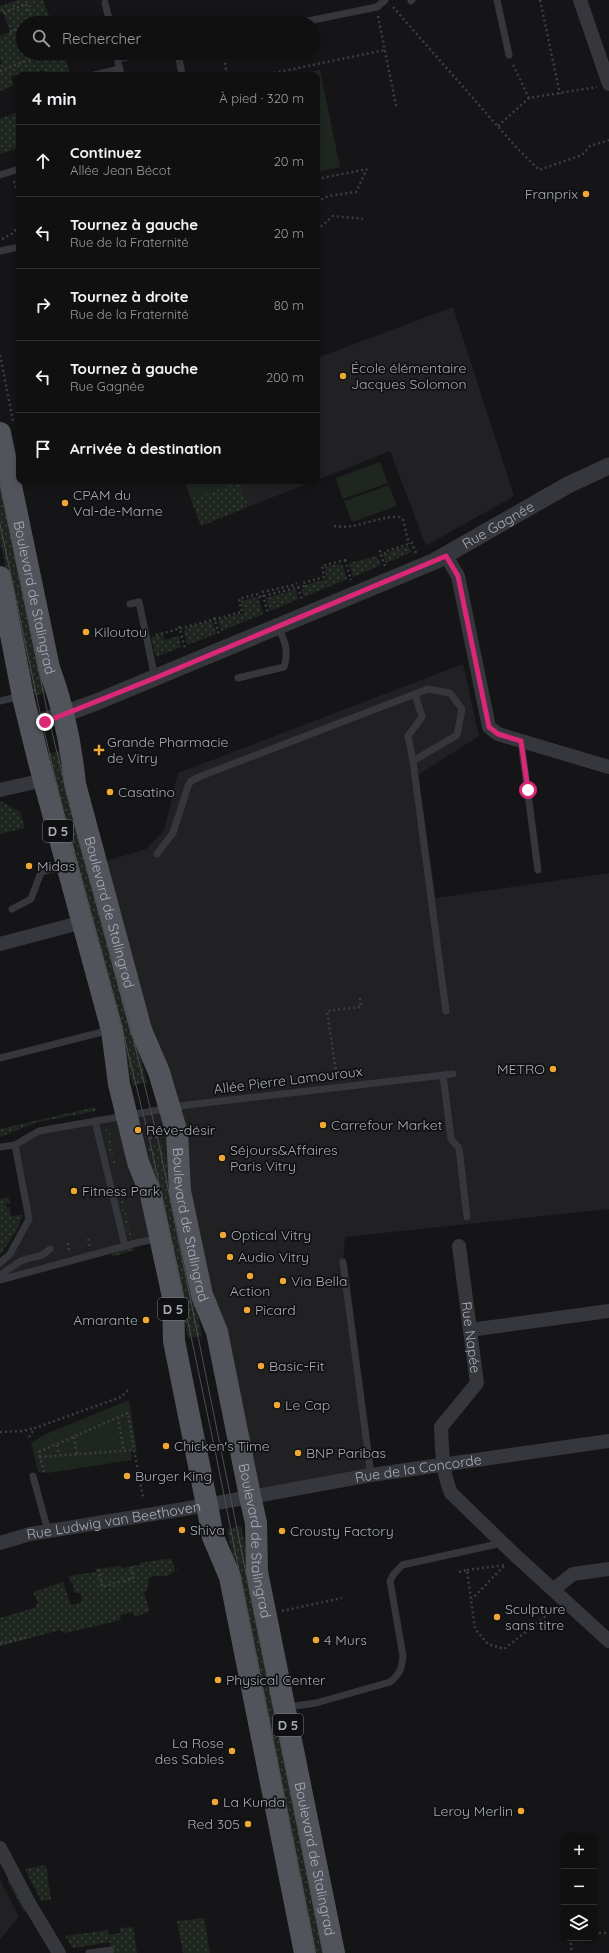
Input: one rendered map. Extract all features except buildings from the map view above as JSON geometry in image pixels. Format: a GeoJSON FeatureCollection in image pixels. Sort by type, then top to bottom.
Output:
{"type":"FeatureCollection","features":[{"type":"Feature","properties":{"kind":"main road","name":"Boulevard de Stalingrad"},"geometry":{"type":"LineString","coordinates":[[7,431],[16,483]]}},
{"type":"Feature","properties":{"kind":"main road","name":"Boulevard de Stalingrad"},"geometry":{"type":"LineString","coordinates":[[16,484],[48,668],[56,687],[72,753],[75,784],[141,1030],[159,1072],[177,1133],[180,1190],[202,1294],[217,1332],[256,1523],[257,1572],[334,1953]]}},
{"type":"Feature","properties":{"kind":"main road","name":"Boulevard de Stalingrad"},"geometry":{"type":"LineString","coordinates":[[0,577],[30,726],[66,866],[83,922],[112,1030],[119,1084],[126,1116],[138,1162],[152,1196],[173,1297],[174,1341],[207,1505],[214,1536],[230,1577],[305,1953]]}},
{"type":"Feature","properties":{"kind":"street"},"geometry":{"type":"LineString","coordinates":[[580,0],[605,85]]}},
{"type":"Feature","properties":{"kind":"street","name":"Rue Gagnée"},"geometry":{"type":"LineString","coordinates":[[30,726],[63,715],[155,678],[273,620],[446,556],[568,485],[609,466]]}},
{"type":"Feature","properties":{"kind":"street"},"geometry":{"type":"LineString","coordinates":[[446,556],[458,576],[489,727],[498,734],[609,767]]}},
{"type":"Feature","properties":{"kind":"street"},"geometry":{"type":"LineString","coordinates":[[0,790],[44,780]]}},
{"type":"Feature","properties":{"kind":"street"},"geometry":{"type":"LineString","coordinates":[[0,944],[83,922]]}},
{"type":"Feature","properties":{"kind":"street","name":"Rue Napée"},"geometry":{"type":"LineString","coordinates":[[459,1246],[477,1383],[441,1427],[443,1464],[447,1484],[451,1493],[609,1641]]}},
{"type":"Feature","properties":{"kind":"street"},"geometry":{"type":"LineString","coordinates":[[470,1330],[609,1311]]}},
{"type":"Feature","properties":{"kind":"street","name":"Rue de la Concorde"},"geometry":{"type":"LineString","coordinates":[[228,1501],[371,1474],[609,1441]]}},
{"type":"Feature","properties":{"kind":"street","name":"Rue Ludwig van Beethoven"},"geometry":{"type":"LineString","coordinates":[[0,1543],[30,1534],[228,1501]]}},
{"type":"Feature","properties":{"kind":"street"},"geometry":{"type":"LineString","coordinates":[[554,1589],[573,1574],[609,1569]]}},
{"type":"Feature","properties":{"kind":"street"},"geometry":{"type":"LineString","coordinates":[[0,1848],[29,1903],[59,1953]]}},
{"type":"Feature","properties":{"kind":"lane"},"geometry":{"type":"LineString","coordinates":[[320,19],[377,7],[385,0]]}},
{"type":"Feature","properties":{"kind":"lane"},"geometry":{"type":"LineString","coordinates":[[497,0],[508,55]]}},
{"type":"Feature","properties":{"kind":"lane"},"geometry":{"type":"LineString","coordinates":[[105,3],[108,16]]}},
{"type":"Feature","properties":{"kind":"lane"},"geometry":{"type":"LineString","coordinates":[[118,60],[120,72]]}},
{"type":"Feature","properties":{"kind":"lane"},"geometry":{"type":"LineString","coordinates":[[179,60],[181,72]]}},
{"type":"Feature","properties":{"kind":"lane"},"geometry":{"type":"LineString","coordinates":[[0,175],[16,170]]}},
{"type":"Feature","properties":{"kind":"lane"},"geometry":{"type":"LineString","coordinates":[[0,251],[16,248]]}},
{"type":"Feature","properties":{"kind":"lane"},"geometry":{"type":"LineString","coordinates":[[130,604],[139,602],[155,678]]}},
{"type":"Feature","properties":{"kind":"lane"},"geometry":{"type":"LineString","coordinates":[[238,678],[284,667],[287,658],[287,648],[273,620]]}},
{"type":"Feature","properties":{"kind":"lane"},"geometry":{"type":"LineString","coordinates":[[157,854],[173,833],[191,781],[428,689],[450,693],[462,709],[457,735],[413,761]]}},
{"type":"Feature","properties":{"kind":"lane"},"geometry":{"type":"LineString","coordinates":[[415,694],[422,717],[408,736],[413,761],[446,1011]]}},
{"type":"Feature","properties":{"kind":"lane"},"geometry":{"type":"LineString","coordinates":[[0,701],[23,696]]}},
{"type":"Feature","properties":{"kind":"lane"},"geometry":{"type":"LineString","coordinates":[[521,741],[538,870]]}},
{"type":"Feature","properties":{"kind":"lane"},"geometry":{"type":"LineString","coordinates":[[12,909],[31,899],[41,872],[66,866]]}},
{"type":"Feature","properties":{"kind":"lane"},"geometry":{"type":"LineString","coordinates":[[0,1058],[97,1035],[112,1030]]}},
{"type":"Feature","properties":{"kind":"lane","name":"Allée Pierre Lamouroux"},"geometry":{"type":"LineString","coordinates":[[15,1145],[39,1131],[170,1108],[453,1074]]}},
{"type":"Feature","properties":{"kind":"lane"},"geometry":{"type":"LineString","coordinates":[[443,1075],[452,1139],[459,1148],[467,1217]]}},
{"type":"Feature","properties":{"kind":"lane"},"geometry":{"type":"LineString","coordinates":[[95,1121],[125,1246]]}},
{"type":"Feature","properties":{"kind":"lane"},"geometry":{"type":"LineString","coordinates":[[0,1147],[15,1145],[30,1219],[10,1254],[0,1263]]}},
{"type":"Feature","properties":{"kind":"lane"},"geometry":{"type":"LineString","coordinates":[[0,1280],[125,1246],[161,1239]]}},
{"type":"Feature","properties":{"kind":"lane"},"geometry":{"type":"LineString","coordinates":[[0,1275],[23,1260],[38,1258],[50,1250]]}},
{"type":"Feature","properties":{"kind":"lane"},"geometry":{"type":"LineString","coordinates":[[344,1262],[371,1474]]}},
{"type":"Feature","properties":{"kind":"lane"},"geometry":{"type":"LineString","coordinates":[[33,1476],[48,1531]]}},
{"type":"Feature","properties":{"kind":"lane"},"geometry":{"type":"LineString","coordinates":[[284,1707],[316,1703],[390,1682],[397,1676],[402,1668],[403,1656],[390,1581],[393,1575],[402,1565],[502,1542]]}},
{"type":"Feature","properties":{"kind":"lane"},"geometry":{"type":"LineString","coordinates":[[89,1953],[111,1950]]}},
{"type":"Feature","properties":{"kind":"path"},"geometry":{"type":"LineString","coordinates":[[540,0],[560,94]]}},
{"type":"Feature","properties":{"kind":"path"},"geometry":{"type":"LineString","coordinates":[[3,14],[26,4],[30,16]]}},
{"type":"Feature","properties":{"kind":"path"},"geometry":{"type":"LineString","coordinates":[[392,6],[539,170],[582,155],[590,146],[609,140]]}},
{"type":"Feature","properties":{"kind":"path"},"geometry":{"type":"LineString","coordinates":[[377,7],[396,106]]}},
{"type":"Feature","properties":{"kind":"path"},"geometry":{"type":"LineString","coordinates":[[10,32],[16,30]]}},
{"type":"Feature","properties":{"kind":"path"},"geometry":{"type":"LineString","coordinates":[[279,72],[385,50]]}},
{"type":"Feature","properties":{"kind":"path"},"geometry":{"type":"LineString","coordinates":[[508,55],[529,98]]}},
{"type":"Feature","properties":{"kind":"path"},"geometry":{"type":"LineString","coordinates":[[0,71],[28,60]]}},
{"type":"Feature","properties":{"kind":"path"},"geometry":{"type":"LineString","coordinates":[[224,60],[226,72]]}},
{"type":"Feature","properties":{"kind":"path"},"geometry":{"type":"LineString","coordinates":[[498,126],[529,98],[560,94],[605,85]]}},
{"type":"Feature","properties":{"kind":"path"},"geometry":{"type":"LineString","coordinates":[[320,178],[367,169],[356,192],[328,196],[320,200]]}},
{"type":"Feature","properties":{"kind":"path"},"geometry":{"type":"LineString","coordinates":[[11,172],[16,187]]}},
{"type":"Feature","properties":{"kind":"path"},"geometry":{"type":"LineString","coordinates":[[320,227],[333,216],[363,219]]}},
{"type":"Feature","properties":{"kind":"path"},"geometry":{"type":"LineString","coordinates":[[0,241],[16,230]]}},
{"type":"Feature","properties":{"kind":"path"},"geometry":{"type":"LineString","coordinates":[[0,355],[7,431]]}},
{"type":"Feature","properties":{"kind":"path"},"geometry":{"type":"LineString","coordinates":[[334,526],[344,528],[391,517],[399,517],[403,520],[409,544]]}},
{"type":"Feature","properties":{"kind":"path"},"geometry":{"type":"LineString","coordinates":[[381,555],[386,553],[386,551],[412,543],[416,553]]}},
{"type":"Feature","properties":{"kind":"path"},"geometry":{"type":"LineString","coordinates":[[380,550],[385,566]]}},
{"type":"Feature","properties":{"kind":"path"},"geometry":{"type":"LineString","coordinates":[[154,635],[179,627],[242,612],[239,599],[258,594],[259,597],[262,594],[298,585],[304,586],[303,583],[324,577],[322,566],[345,560],[351,580]]}},
{"type":"Feature","properties":{"kind":"path"},"geometry":{"type":"LineString","coordinates":[[298,585],[302,600]]}},
{"type":"Feature","properties":{"kind":"path"},"geometry":{"type":"LineString","coordinates":[[262,594],[273,620]]}},
{"type":"Feature","properties":{"kind":"path"},"geometry":{"type":"LineString","coordinates":[[214,618],[219,635]]}},
{"type":"Feature","properties":{"kind":"path"},"geometry":{"type":"LineString","coordinates":[[179,627],[185,648]]}},
{"type":"Feature","properties":{"kind":"path"},"geometry":{"type":"LineString","coordinates":[[336,1072],[327,1012],[361,1007],[360,998]]}},
{"type":"Feature","properties":{"kind":"path"},"geometry":{"type":"LineString","coordinates":[[150,1138],[157,1136]]}},
{"type":"Feature","properties":{"kind":"path"},"geometry":{"type":"LineString","coordinates":[[0,1432],[23,1431],[35,1428],[121,1397],[130,1388]]}},
{"type":"Feature","properties":{"kind":"path"},"geometry":{"type":"LineString","coordinates":[[45,1477],[39,1452],[128,1413],[143,1497]]}},
{"type":"Feature","properties":{"kind":"path"},"geometry":{"type":"LineString","coordinates":[[118,1417],[124,1452]]}},
{"type":"Feature","properties":{"kind":"path"},"geometry":{"type":"LineString","coordinates":[[29,1437],[35,1428]]}},
{"type":"Feature","properties":{"kind":"path"},"geometry":{"type":"LineString","coordinates":[[74,1437],[77,1454]]}},
{"type":"Feature","properties":{"kind":"path"},"geometry":{"type":"LineString","coordinates":[[57,1445],[59,1456]]}},
{"type":"Feature","properties":{"kind":"path"},"geometry":{"type":"LineString","coordinates":[[40,1457],[124,1452],[134,1450]]}},
{"type":"Feature","properties":{"kind":"path"},"geometry":{"type":"LineString","coordinates":[[459,1572],[504,1565],[472,1599]]}},
{"type":"Feature","properties":{"kind":"path"},"geometry":{"type":"LineString","coordinates":[[99,1569],[102,1587],[133,1578],[131,1566]]}},
{"type":"Feature","properties":{"kind":"path"},"geometry":{"type":"LineString","coordinates":[[467,1570],[475,1629],[488,1644],[504,1648],[566,1600]]}},
{"type":"Feature","properties":{"kind":"path"},"geometry":{"type":"LineString","coordinates":[[266,1614],[342,1598]]}},
{"type":"Feature","properties":{"kind":"path"},"geometry":{"type":"LineString","coordinates":[[0,1644],[28,1637]]}},
{"type":"Feature","properties":{"kind":"path"},"geometry":{"type":"LineString","coordinates":[[597,1933],[609,1933]]}},
{"type":"Feature","properties":{"kind":"path"},"geometry":{"type":"LineString","coordinates":[[570,1941],[572,1953]]}},
{"type":"Feature","properties":{"kind":"shaded area"},"geometry":{"type":"Polygon","coordinates":[[[19,0],[43,0],[49,16],[16,16],[16,60],[66,60],[70,72],[44,72],[42,70],[37,72],[16,72],[16,75],[11,77],[14,85],[0,91],[0,64],[2,63],[0,57],[0,36],[10,32],[3,12],[0,13],[0,6],[19,0]]]}},
{"type":"Feature","properties":{"kind":"shaded area"},"geometry":{"type":"Polygon","coordinates":[[[320,70],[340,167],[320,171],[320,72],[310,72],[320,70]]]}},
{"type":"Feature","properties":{"kind":"shaded area"},"geometry":{"type":"Polygon","coordinates":[[[16,113],[16,148],[0,154],[0,119],[16,113]]]}},
{"type":"Feature","properties":{"kind":"shaded area"},"geometry":{"type":"Polygon","coordinates":[[[453,307],[514,496],[426,546],[390,451],[320,479],[320,357],[453,307]]]}},
{"type":"Feature","properties":{"kind":"shaded area"},"geometry":{"type":"Polygon","coordinates":[[[380,462],[388,483],[343,499],[336,478],[380,462]]]}},
{"type":"Feature","properties":{"kind":"shaded area"},"geometry":{"type":"Polygon","coordinates":[[[0,464],[46,693],[32,696],[0,539],[0,464]]]}},
{"type":"Feature","properties":{"kind":"shaded area"},"geometry":{"type":"Polygon","coordinates":[[[185,484],[233,484],[191,499],[185,484]]]}},
{"type":"Feature","properties":{"kind":"shaded area"},"geometry":{"type":"Polygon","coordinates":[[[233,484],[240,484],[248,507],[201,526],[191,499],[233,484]]]}},
{"type":"Feature","properties":{"kind":"shaded area"},"geometry":{"type":"Polygon","coordinates":[[[239,484],[306,484],[248,507],[239,484]]]}},
{"type":"Feature","properties":{"kind":"shaded area"},"geometry":{"type":"Polygon","coordinates":[[[389,485],[397,506],[352,522],[344,501],[389,485]]]}},
{"type":"Feature","properties":{"kind":"shaded area"},"geometry":{"type":"Polygon","coordinates":[[[408,546],[412,552],[386,563],[383,555],[388,554],[387,552],[408,546]]]}},
{"type":"Feature","properties":{"kind":"shaded area"},"geometry":{"type":"Polygon","coordinates":[[[377,556],[381,565],[353,577],[349,563],[377,556]]]}},
{"type":"Feature","properties":{"kind":"shaded area"},"geometry":{"type":"Polygon","coordinates":[[[339,564],[343,566],[347,579],[304,597],[302,590],[305,585],[327,579],[324,567],[339,564]]]}},
{"type":"Feature","properties":{"kind":"shaded area"},"geometry":{"type":"Polygon","coordinates":[[[296,590],[298,599],[270,611],[266,598],[296,590]]]}},
{"type":"Feature","properties":{"kind":"shaded area"},"geometry":{"type":"Polygon","coordinates":[[[257,597],[257,600],[259,599],[263,614],[221,631],[218,620],[244,613],[241,601],[257,597]]]}},
{"type":"Feature","properties":{"kind":"shaded area"},"geometry":{"type":"Polygon","coordinates":[[[212,621],[216,634],[187,645],[184,631],[186,628],[212,621]]]}},
{"type":"Feature","properties":{"kind":"shaded area"},"geometry":{"type":"Polygon","coordinates":[[[163,634],[165,640],[179,636],[181,647],[156,657],[151,637],[163,634]]]}},
{"type":"Feature","properties":{"kind":"shaded area"},"geometry":{"type":"Polygon","coordinates":[[[463,664],[479,736],[418,775],[436,898],[609,873],[609,1209],[345,1237],[343,1262],[371,1475],[250,1496],[189,1233],[0,1280],[0,1263],[29,1219],[15,1145],[28,1136],[169,1108],[96,864],[146,849],[164,831],[178,773],[463,664]]]}},
{"type":"Feature","properties":{"kind":"shaded area"},"geometry":{"type":"Polygon","coordinates":[[[60,751],[147,1082],[133,1086],[46,754],[60,751]]]}},
{"type":"Feature","properties":{"kind":"shaded area"},"geometry":{"type":"Polygon","coordinates":[[[0,801],[20,812],[25,828],[0,834],[0,801]]]}},
{"type":"Feature","properties":{"kind":"shaded area"},"geometry":{"type":"Polygon","coordinates":[[[95,1107],[96,1111],[38,1122],[0,1137],[0,1129],[95,1107]]]}},
{"type":"Feature","properties":{"kind":"shaded area"},"geometry":{"type":"Polygon","coordinates":[[[109,1129],[116,1163],[112,1164],[105,1130],[109,1129]]]}},
{"type":"Feature","properties":{"kind":"shaded area"},"geometry":{"type":"Polygon","coordinates":[[[162,1143],[202,1336],[188,1338],[148,1147],[162,1143]]]}},
{"type":"Feature","properties":{"kind":"shaded area"},"geometry":{"type":"Polygon","coordinates":[[[9,1198],[10,1203],[5,1204],[6,1207],[9,1207],[11,1216],[23,1215],[16,1232],[0,1255],[0,1199],[9,1198]]]}},
{"type":"Feature","properties":{"kind":"shaded area"},"geometry":{"type":"Polygon","coordinates":[[[124,1200],[132,1238],[128,1239],[120,1201],[124,1200]]]}},
{"type":"Feature","properties":{"kind":"shaded area"},"geometry":{"type":"Polygon","coordinates":[[[133,1245],[134,1250],[112,1257],[111,1251],[133,1245]]]}},
{"type":"Feature","properties":{"kind":"shaded area"},"geometry":{"type":"Polygon","coordinates":[[[129,1400],[137,1450],[131,1452],[132,1460],[48,1473],[38,1472],[31,1443],[46,1434],[129,1400]]]}},
{"type":"Feature","properties":{"kind":"shaded area"},"geometry":{"type":"Polygon","coordinates":[[[241,1526],[327,1953],[312,1953],[227,1529],[241,1526]]]}},
{"type":"Feature","properties":{"kind":"shaded area"},"geometry":{"type":"Polygon","coordinates":[[[172,1559],[175,1570],[179,1569],[167,1576],[155,1576],[149,1578],[147,1590],[144,1593],[150,1611],[135,1617],[133,1612],[120,1615],[121,1620],[65,1633],[60,1630],[0,1646],[0,1618],[37,1607],[36,1604],[38,1603],[33,1592],[63,1582],[71,1605],[82,1602],[81,1593],[76,1593],[74,1591],[73,1583],[71,1583],[68,1576],[96,1572],[96,1569],[121,1566],[122,1568],[139,1565],[139,1563],[172,1559]]]}},
{"type":"Feature","properties":{"kind":"shaded area"},"geometry":{"type":"Polygon","coordinates":[[[46,1865],[51,1900],[41,1901],[25,1869],[46,1865]]]}},
{"type":"Feature","properties":{"kind":"shaded area"},"geometry":{"type":"Polygon","coordinates":[[[10,1878],[28,1909],[24,1912],[7,1880],[10,1878]]]}},
{"type":"Feature","properties":{"kind":"shaded area"},"geometry":{"type":"Polygon","coordinates":[[[0,1880],[19,1916],[0,1940],[0,1880]]]}},
{"type":"Feature","properties":{"kind":"shaded area"},"geometry":{"type":"Polygon","coordinates":[[[204,1918],[210,1953],[183,1953],[177,1921],[204,1918]]]}},
{"type":"Feature","properties":{"kind":"shaded area"},"geometry":{"type":"Polygon","coordinates":[[[133,1927],[137,1953],[112,1953],[110,1942],[73,1948],[65,1936],[108,1930],[109,1935],[120,1933],[120,1928],[133,1927]]]}},
{"type":"Feature","properties":{"kind":"tram line"},"geometry":{"type":"LineString","coordinates":[[0,483],[49,720],[78,838],[127,1013],[159,1144],[323,1953]]}},
{"type":"Feature","properties":{"kind":"tram line"},"geometry":{"type":"LineString","coordinates":[[0,524],[42,722],[70,840],[119,1016],[151,1146],[216,1455],[315,1953]]}},
{"type":"Feature","properties":{"kind":"place","name":"Franprix"},"geometry":{"type":"Point","coordinates":[586,194]}},
{"type":"Feature","properties":{"kind":"place","name":"École élémentaire Jacques Solomon"},"geometry":{"type":"Point","coordinates":[343,376]}},
{"type":"Feature","properties":{"kind":"place","name":"CPAM du Val-de-Marne"},"geometry":{"type":"Point","coordinates":[65,503]}},
{"type":"Feature","properties":{"kind":"place","name":"Kiloutou"},"geometry":{"type":"Point","coordinates":[86,632]}},
{"type":"Feature","properties":{"kind":"place","name":"Grande Pharmacie de Vitry"},"geometry":{"type":"Point","coordinates":[99,750]}},
{"type":"Feature","properties":{"kind":"place","name":"Casatino"},"geometry":{"type":"Point","coordinates":[110,792]}},
{"type":"Feature","properties":{"kind":"place","name":"Midas"},"geometry":{"type":"Point","coordinates":[29,866]}},
{"type":"Feature","properties":{"kind":"place","name":"METRO"},"geometry":{"type":"Point","coordinates":[553,1069]}},
{"type":"Feature","properties":{"kind":"place","name":"Carrefour Market"},"geometry":{"type":"Point","coordinates":[323,1125]}},
{"type":"Feature","properties":{"kind":"place","name":"Rêve-désir"},"geometry":{"type":"Point","coordinates":[138,1130]}},
{"type":"Feature","properties":{"kind":"place","name":"Séjours&Affaires Paris Vitry"},"geometry":{"type":"Point","coordinates":[222,1158]}},
{"type":"Feature","properties":{"kind":"place","name":"Fitness Park"},"geometry":{"type":"Point","coordinates":[74,1191]}},
{"type":"Feature","properties":{"kind":"place","name":"Optical Vitry"},"geometry":{"type":"Point","coordinates":[223,1235]}},
{"type":"Feature","properties":{"kind":"place","name":"Audio Vitry"},"geometry":{"type":"Point","coordinates":[230,1257]}},
{"type":"Feature","properties":{"kind":"place","name":"Action"},"geometry":{"type":"Point","coordinates":[250,1276]}},
{"type":"Feature","properties":{"kind":"place","name":"Via Bella"},"geometry":{"type":"Point","coordinates":[283,1281]}},
{"type":"Feature","properties":{"kind":"place","name":"Picard"},"geometry":{"type":"Point","coordinates":[247,1310]}},
{"type":"Feature","properties":{"kind":"place","name":"Amarante"},"geometry":{"type":"Point","coordinates":[146,1320]}},
{"type":"Feature","properties":{"kind":"place","name":"Basic-Fit"},"geometry":{"type":"Point","coordinates":[261,1366]}},
{"type":"Feature","properties":{"kind":"place","name":"Le Cap"},"geometry":{"type":"Point","coordinates":[277,1405]}},
{"type":"Feature","properties":{"kind":"place","name":"Chicken's Time"},"geometry":{"type":"Point","coordinates":[166,1446]}},
{"type":"Feature","properties":{"kind":"place","name":"BNP Paribas"},"geometry":{"type":"Point","coordinates":[298,1453]}},
{"type":"Feature","properties":{"kind":"place","name":"Burger King"},"geometry":{"type":"Point","coordinates":[127,1476]}},
{"type":"Feature","properties":{"kind":"place","name":"Shiva"},"geometry":{"type":"Point","coordinates":[182,1530]}},
{"type":"Feature","properties":{"kind":"place","name":"Crousty Factory"},"geometry":{"type":"Point","coordinates":[282,1531]}},
{"type":"Feature","properties":{"kind":"place","name":"Sculpture sans titre"},"geometry":{"type":"Point","coordinates":[497,1617]}},
{"type":"Feature","properties":{"kind":"place","name":"4 Murs"},"geometry":{"type":"Point","coordinates":[316,1640]}},
{"type":"Feature","properties":{"kind":"place","name":"Physical Center"},"geometry":{"type":"Point","coordinates":[218,1680]}},
{"type":"Feature","properties":{"kind":"place","name":"La Rose des Sables"},"geometry":{"type":"Point","coordinates":[232,1751]}},
{"type":"Feature","properties":{"kind":"place","name":"La Kunda"},"geometry":{"type":"Point","coordinates":[215,1802]}},
{"type":"Feature","properties":{"kind":"place","name":"Leroy Merlin"},"geometry":{"type":"Point","coordinates":[521,1811]}},
{"type":"Feature","properties":{"kind":"place","name":"Red 305"},"geometry":{"type":"Point","coordinates":[248,1824]}},
{"type":"Feature","properties":{"kind":"route"},"geometry":{"type":"LineString","coordinates":[[45,722],[155,678],[446,556],[458,576],[489,727],[498,734],[521,741],[528,790]]}}]}
